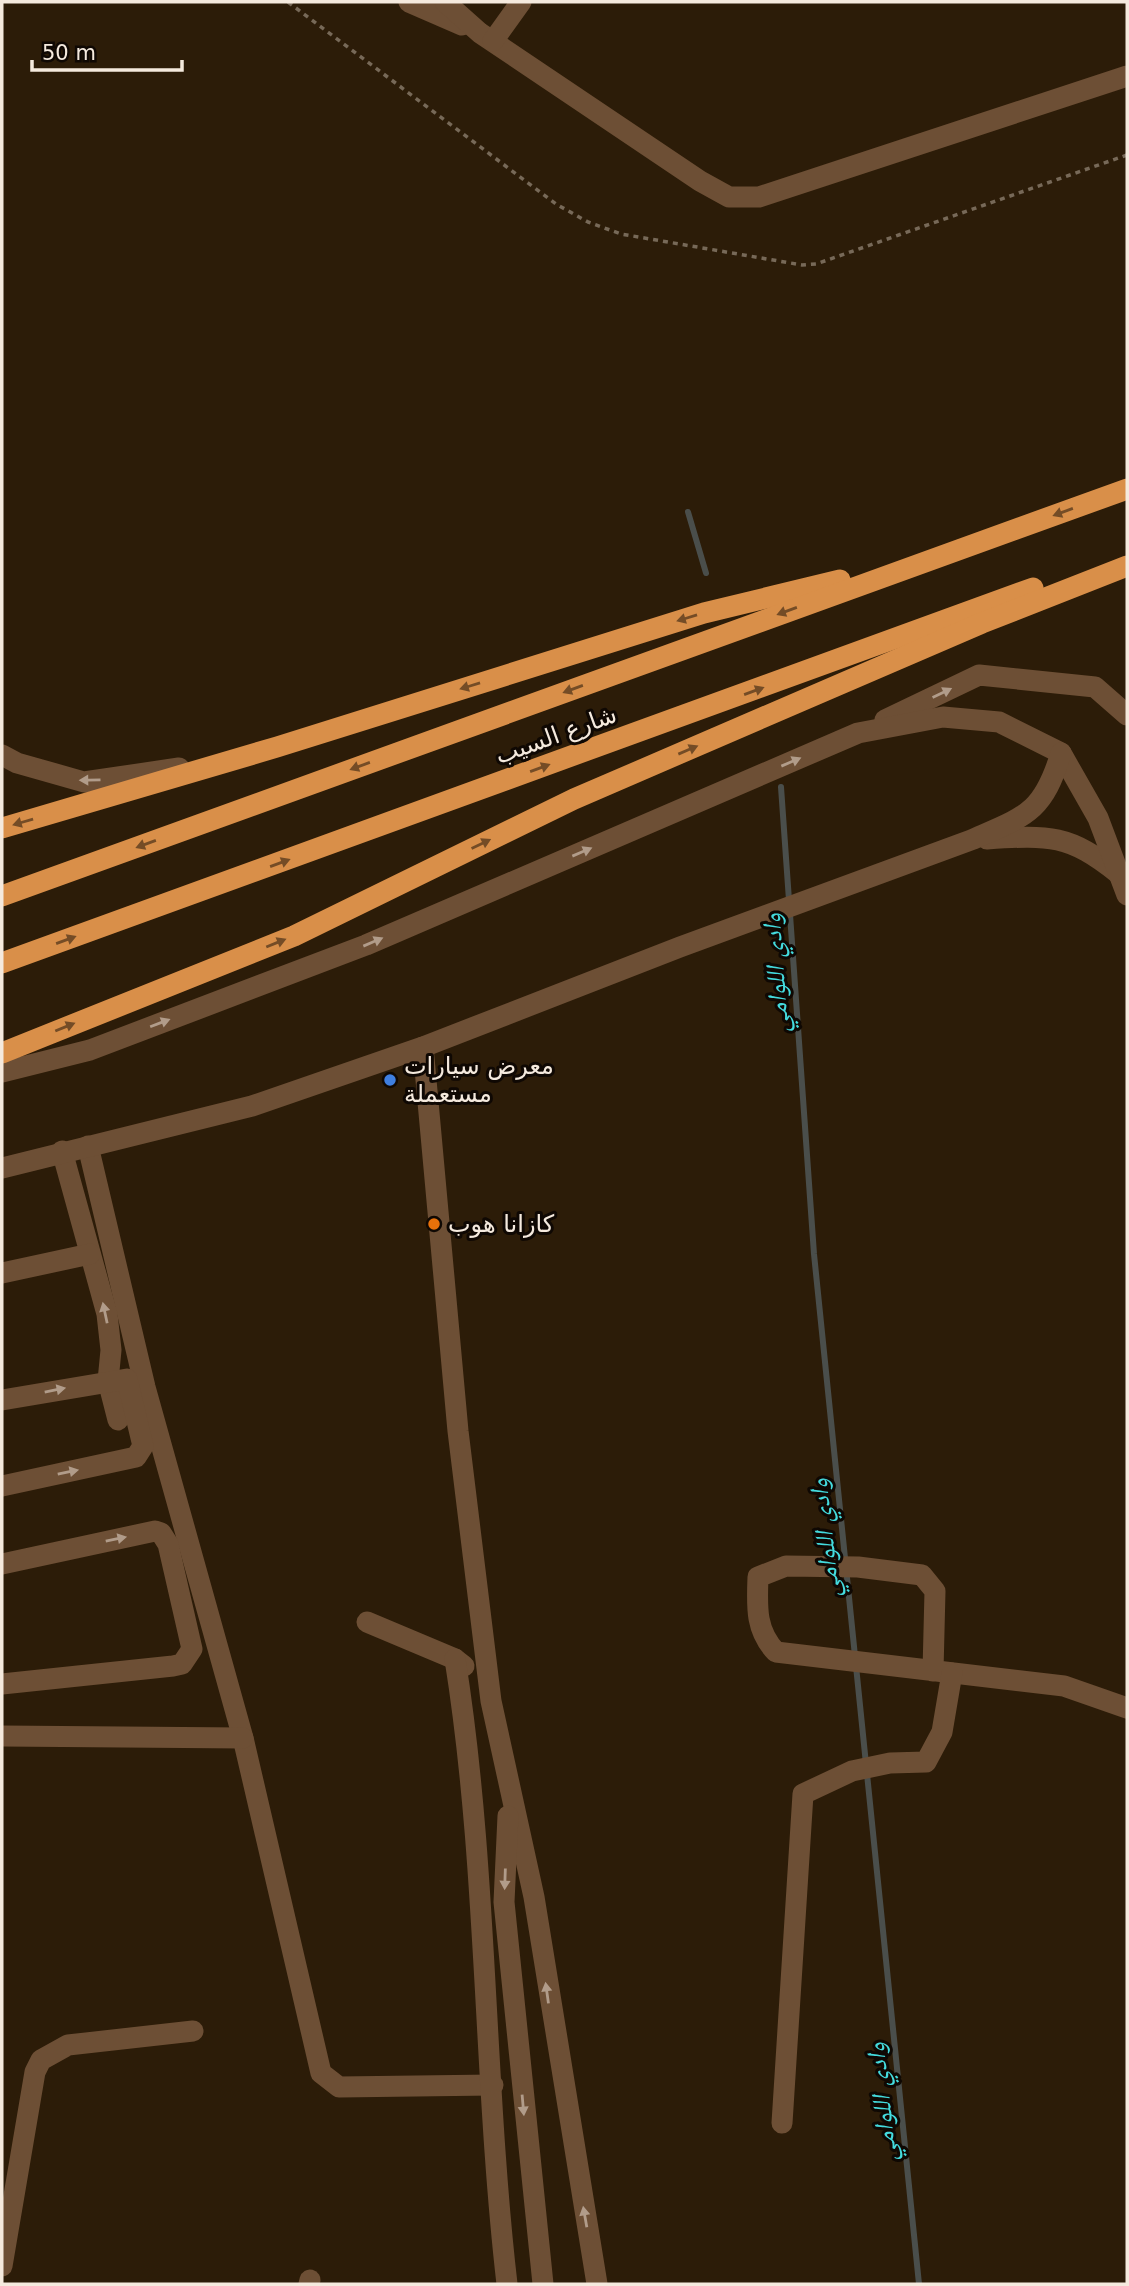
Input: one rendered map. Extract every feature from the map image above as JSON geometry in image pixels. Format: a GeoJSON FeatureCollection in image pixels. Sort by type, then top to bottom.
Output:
{"type":"FeatureCollection","features":[{"type":"Feature","properties":{"kind":"highway","name":"شارع السيب"},"geometry":{"type":"LineString","coordinates":[[2,896],[1127,489]]}},
{"type":"Feature","properties":{"kind":"highway"},"geometry":{"type":"LineString","coordinates":[[2,828],[277,747],[704,613],[944,554]]}},
{"type":"Feature","properties":{"kind":"highway","name":"شارع السيب"},"geometry":{"type":"LineString","coordinates":[[2,963],[1127,554]]}},
{"type":"Feature","properties":{"kind":"highway"},"geometry":{"type":"LineString","coordinates":[[2,1052],[294,936],[574,799],[982,624],[1127,566]]}},
{"type":"Feature","properties":{"kind":"street"},"geometry":{"type":"LineString","coordinates":[[409,2],[486,37]]}},
{"type":"Feature","properties":{"kind":"street"},"geometry":{"type":"LineString","coordinates":[[445,2],[486,37],[700,181],[729,197],[760,197],[1127,76]]}},
{"type":"Feature","properties":{"kind":"street"},"geometry":{"type":"LineString","coordinates":[[486,37],[521,2]]}},
{"type":"Feature","properties":{"kind":"street"},"geometry":{"type":"LineString","coordinates":[[2,1072],[90,1049],[366,945],[858,733],[979,675],[1095,687],[1127,715]]}},
{"type":"Feature","properties":{"kind":"street"},"geometry":{"type":"LineString","coordinates":[[858,733],[943,717],[999,722],[1061,753],[1098,818],[1124,885]]}},
{"type":"Feature","properties":{"kind":"street"},"geometry":{"type":"LineString","coordinates":[[2,738],[9,759],[84,782],[190,766],[277,747]]}},
{"type":"Feature","properties":{"kind":"street"},"geometry":{"type":"LineString","coordinates":[[2,1168],[252,1106],[423,1047],[680,947],[971,840],[1014,821],[1038,805],[1051,787],[1061,753]]}},
{"type":"Feature","properties":{"kind":"street"},"geometry":{"type":"LineString","coordinates":[[971,840],[1027,837],[1058,839],[1088,849],[1124,885]]}},
{"type":"Feature","properties":{"kind":"street"},"geometry":{"type":"LineString","coordinates":[[423,1047],[458,1431],[491,1701],[534,1897],[597,2284]]}},
{"type":"Feature","properties":{"kind":"street"},"geometry":{"type":"LineString","coordinates":[[88,1146],[149,1401],[243,1738],[321,2073],[339,2087],[493,2085]]}},
{"type":"Feature","properties":{"kind":"street"},"geometry":{"type":"LineString","coordinates":[[62,1151],[107,1314],[111,1350],[108,1381],[118,1420]]}},
{"type":"Feature","properties":{"kind":"street"},"geometry":{"type":"LineString","coordinates":[[2,1273],[90,1254]]}},
{"type":"Feature","properties":{"kind":"street"},"geometry":{"type":"LineString","coordinates":[[2,1400],[124,1378],[129,1381],[143,1446],[141,1452],[130,1458],[2,1486]]}},
{"type":"Feature","properties":{"kind":"street"},"geometry":{"type":"LineString","coordinates":[[2,1564],[155,1531],[166,1538],[192,1649],[182,1664],[2,1684]]}},
{"type":"Feature","properties":{"kind":"street"},"geometry":{"type":"LineString","coordinates":[[782,2123],[803,1794],[852,1772],[890,1763],[926,1762],[942,1732],[943,1672],[936,1591],[922,1574],[858,1567],[786,1566],[758,1577],[757,1614],[764,1640],[776,1652],[943,1672],[1064,1686],[1127,1708]]}},
{"type":"Feature","properties":{"kind":"street"},"geometry":{"type":"LineString","coordinates":[[368,1622],[455,1659],[473,1674],[491,1701]]}},
{"type":"Feature","properties":{"kind":"street"},"geometry":{"type":"LineString","coordinates":[[455,1659],[469,1747],[507,2284]]}},
{"type":"Feature","properties":{"kind":"street"},"geometry":{"type":"LineString","coordinates":[[2,1736],[243,1738]]}},
{"type":"Feature","properties":{"kind":"street"},"geometry":{"type":"LineString","coordinates":[[509,1786],[505,1902],[525,2126],[543,2284]]}},
{"type":"Feature","properties":{"kind":"street"},"geometry":{"type":"LineString","coordinates":[[2,2266],[35,2072],[41,2060],[68,2045],[193,2031]]}},
{"type":"Feature","properties":{"kind":"waterway","name":"وادي اللوامي"},"geometry":{"type":"LineString","coordinates":[[688,512],[706,573]]}},
{"type":"Feature","properties":{"kind":"waterway","name":"وادي اللوامي"},"geometry":{"type":"LineString","coordinates":[[781,787],[814,1254],[919,2284]]}},
{"type":"Feature","properties":{"kind":"place","name":"معرض سيارات مستعملة"},"geometry":{"type":"Point","coordinates":[390,1080]}},
{"type":"Feature","properties":{"kind":"place","name":"كازانا هوب"},"geometry":{"type":"Point","coordinates":[434,1224]}}]}
